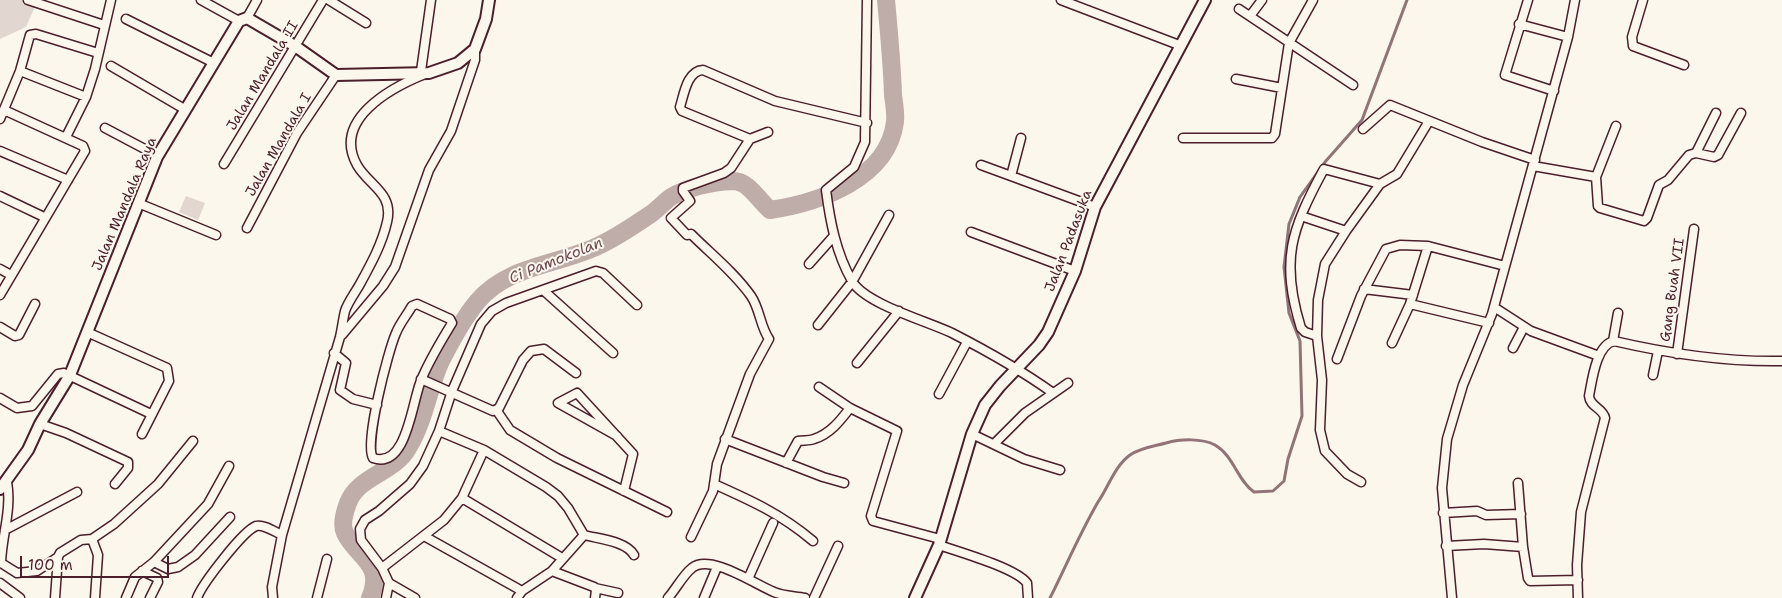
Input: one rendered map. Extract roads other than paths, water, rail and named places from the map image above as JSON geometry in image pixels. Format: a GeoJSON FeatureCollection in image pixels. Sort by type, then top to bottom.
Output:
{"type":"FeatureCollection","features":[{"type":"Feature","properties":{"kind":"street"},"geometry":{"type":"LineString","coordinates":[[28,0],[104,25]]}},
{"type":"Feature","properties":{"kind":"street"},"geometry":{"type":"LineString","coordinates":[[66,137],[86,97],[111,0]]}},
{"type":"Feature","properties":{"kind":"street"},"geometry":{"type":"LineString","coordinates":[[201,0],[243,19],[294,46],[336,75],[430,72]]}},
{"type":"Feature","properties":{"kind":"street"},"geometry":{"type":"LineString","coordinates":[[243,19],[257,0]]}},
{"type":"Feature","properties":{"kind":"street","name":"Jalan Mandala II"},"geometry":{"type":"LineString","coordinates":[[224,164],[323,0]]}},
{"type":"Feature","properties":{"kind":"street"},"geometry":{"type":"LineString","coordinates":[[329,0],[366,23]]}},
{"type":"Feature","properties":{"kind":"street"},"geometry":{"type":"LineString","coordinates":[[430,72],[431,0]]}},
{"type":"Feature","properties":{"kind":"street"},"geometry":{"type":"LineString","coordinates":[[340,337],[383,286],[395,267],[429,170],[451,131],[475,60],[475,49],[486,19],[489,0]]}},
{"type":"Feature","properties":{"kind":"street"},"geometry":{"type":"LineString","coordinates":[[867,0],[867,123],[865,142],[854,167],[826,190],[833,237],[852,282],[871,297],[967,342],[1016,368],[1053,393]]}},
{"type":"Feature","properties":{"kind":"street"},"geometry":{"type":"LineString","coordinates":[[1061,0],[1072,2],[1179,45]]}},
{"type":"Feature","properties":{"kind":"street","name":"Jalan Padasuka"},"geometry":{"type":"LineString","coordinates":[[915,598],[940,542],[972,434],[985,405],[1016,368],[1040,346],[1048,332],[1075,271],[1095,207],[1179,45],[1205,0]]}},
{"type":"Feature","properties":{"kind":"street"},"geometry":{"type":"LineString","coordinates":[[1250,16],[1262,0]]}},
{"type":"Feature","properties":{"kind":"street"},"geometry":{"type":"LineString","coordinates":[[1183,138],[1272,138],[1275,134],[1289,43],[1313,0]]}},
{"type":"Feature","properties":{"kind":"street"},"geometry":{"type":"LineString","coordinates":[[1528,0],[1505,75],[1554,91]]}},
{"type":"Feature","properties":{"kind":"street"},"geometry":{"type":"LineString","coordinates":[[1452,598],[1443,513],[1443,462],[1447,439],[1463,385],[1494,307],[1554,91],[1576,0]]}},
{"type":"Feature","properties":{"kind":"street"},"geometry":{"type":"LineString","coordinates":[[1643,0],[1632,37],[1633,46],[1684,65]]}},
{"type":"Feature","properties":{"kind":"street"},"geometry":{"type":"LineString","coordinates":[[1239,9],[1353,85]]}},
{"type":"Feature","properties":{"kind":"street"},"geometry":{"type":"LineString","coordinates":[[126,19],[214,63]]}},
{"type":"Feature","properties":{"kind":"street","name":"Jalan Mandala Raya"},"geometry":{"type":"LineString","coordinates":[[4,485],[28,450],[40,424],[70,375],[158,156],[243,19]]}},
{"type":"Feature","properties":{"kind":"street"},"geometry":{"type":"LineString","coordinates":[[1520,24],[1568,37]]}},
{"type":"Feature","properties":{"kind":"street"},"geometry":{"type":"LineString","coordinates":[[0,119],[20,71],[30,35],[36,34],[98,53]]}},
{"type":"Feature","properties":{"kind":"street"},"geometry":{"type":"LineString","coordinates":[[272,598],[272,587],[282,535],[340,337],[345,310],[373,260],[388,220],[387,198],[357,165],[350,139],[353,128],[366,110],[391,91],[430,72],[458,63],[475,49]]}},
{"type":"Feature","properties":{"kind":"street"},"geometry":{"type":"LineString","coordinates":[[111,66],[186,110]]}},
{"type":"Feature","properties":{"kind":"street"},"geometry":{"type":"LineString","coordinates":[[750,139],[682,111],[680,107],[685,88],[691,76],[697,70],[703,70],[775,101],[867,123]]}},
{"type":"Feature","properties":{"kind":"street"},"geometry":{"type":"LineString","coordinates":[[20,71],[86,97]]}},
{"type":"Feature","properties":{"kind":"street","name":"Jalan Mandala I"},"geometry":{"type":"LineString","coordinates":[[247,228],[297,134],[336,75]]}},
{"type":"Feature","properties":{"kind":"street"},"geometry":{"type":"LineString","coordinates":[[1236,78],[1282,88]]}},
{"type":"Feature","properties":{"kind":"street"},"geometry":{"type":"LineString","coordinates":[[1363,129],[1388,106],[1534,163],[1596,177]]}},
{"type":"Feature","properties":{"kind":"street"},"geometry":{"type":"LineString","coordinates":[[0,295],[85,151],[83,146],[66,137],[4,110]]}},
{"type":"Feature","properties":{"kind":"street"},"geometry":{"type":"LineString","coordinates":[[1696,153],[1716,113]]}},
{"type":"Feature","properties":{"kind":"street"},"geometry":{"type":"LineString","coordinates":[[1616,126],[1596,177],[1600,208],[1644,220],[1647,218],[1659,185],[1668,180],[1689,155],[1696,153],[1714,157],[1721,152],[1741,114]]}},
{"type":"Feature","properties":{"kind":"street"},"geometry":{"type":"LineString","coordinates":[[1361,482],[1347,474],[1325,451],[1320,430],[1322,380],[1317,336],[1318,300],[1325,264],[1380,184],[1397,174],[1429,121]]}},
{"type":"Feature","properties":{"kind":"street"},"geometry":{"type":"LineString","coordinates":[[105,128],[158,156]]}},
{"type":"Feature","properties":{"kind":"street"},"geometry":{"type":"LineString","coordinates":[[691,537],[713,491],[717,464],[750,374],[769,339],[762,330],[752,298],[735,276],[691,234],[687,235],[670,218],[690,202],[682,191],[683,188],[724,173],[731,168],[750,139],[768,132]]}},
{"type":"Feature","properties":{"kind":"street"},"geometry":{"type":"LineString","coordinates":[[1011,176],[1021,138]]}},
{"type":"Feature","properties":{"kind":"street"},"geometry":{"type":"LineString","coordinates":[[0,152],[68,180]]}},
{"type":"Feature","properties":{"kind":"street"},"geometry":{"type":"LineString","coordinates":[[980,165],[1095,207]]}},
{"type":"Feature","properties":{"kind":"street"},"geometry":{"type":"LineString","coordinates":[[1317,336],[1305,332],[1301,328],[1291,286],[1292,239],[1301,216],[1324,170],[1380,184]]}},
{"type":"Feature","properties":{"kind":"street"},"geometry":{"type":"LineString","coordinates":[[0,196],[44,218]]}},
{"type":"Feature","properties":{"kind":"street"},"geometry":{"type":"LineString","coordinates":[[138,203],[216,235]]}},
{"type":"Feature","properties":{"kind":"street"},"geometry":{"type":"LineString","coordinates":[[818,325],[852,282],[889,215]]}},
{"type":"Feature","properties":{"kind":"street"},"geometry":{"type":"LineString","coordinates":[[1301,216],[1346,231]]}},
{"type":"Feature","properties":{"kind":"street","name":"Gang Buah VII"},"geometry":{"type":"LineString","coordinates":[[1677,354],[1694,229]]}},
{"type":"Feature","properties":{"kind":"street"},"geometry":{"type":"LineString","coordinates":[[970,232],[1075,271]]}},
{"type":"Feature","properties":{"kind":"street"},"geometry":{"type":"LineString","coordinates":[[809,264],[833,237]]}},
{"type":"Feature","properties":{"kind":"street"},"geometry":{"type":"LineString","coordinates":[[1337,359],[1364,289],[1386,249],[1400,245],[1428,246],[1505,266]]}},
{"type":"Feature","properties":{"kind":"street"},"geometry":{"type":"LineString","coordinates":[[1392,343],[1410,304],[1428,246]]}},
{"type":"Feature","properties":{"kind":"street"},"geometry":{"type":"LineString","coordinates":[[0,269],[11,275]]}},
{"type":"Feature","properties":{"kind":"street"},"geometry":{"type":"LineString","coordinates":[[415,598],[389,583],[382,568],[361,540],[360,529],[365,520],[380,511],[410,484],[424,466],[439,431],[452,391],[486,318],[506,303],[599,271],[637,305]]}},
{"type":"Feature","properties":{"kind":"street"},"geometry":{"type":"LineString","coordinates":[[1364,289],[1413,295]]}},
{"type":"Feature","properties":{"kind":"street"},"geometry":{"type":"LineString","coordinates":[[543,290],[613,353]]}},
{"type":"Feature","properties":{"kind":"street"},"geometry":{"type":"LineString","coordinates":[[0,327],[15,336],[19,335],[35,304]]}},
{"type":"Feature","properties":{"kind":"street"},"geometry":{"type":"LineString","coordinates":[[414,304],[451,321],[424,381],[404,439],[388,458],[380,461],[373,458],[370,450],[377,405],[396,333],[414,304]]}},
{"type":"Feature","properties":{"kind":"street"},"geometry":{"type":"LineString","coordinates":[[1410,304],[1489,323]]}},
{"type":"Feature","properties":{"kind":"street"},"geometry":{"type":"LineString","coordinates":[[1494,307],[1524,327],[1556,342],[1599,356]]}},
{"type":"Feature","properties":{"kind":"street"},"geometry":{"type":"LineString","coordinates":[[857,363],[899,311]]}},
{"type":"Feature","properties":{"kind":"street"},"geometry":{"type":"LineString","coordinates":[[1578,598],[1581,512],[1605,418],[1604,413],[1593,406],[1589,398],[1599,356],[1613,341],[1618,313]]}},
{"type":"Feature","properties":{"kind":"street"},"geometry":{"type":"LineString","coordinates":[[1514,348],[1524,327]]}},
{"type":"Feature","properties":{"kind":"street"},"geometry":{"type":"LineString","coordinates":[[87,332],[167,368],[169,380],[142,434]]}},
{"type":"Feature","properties":{"kind":"street"},"geometry":{"type":"LineString","coordinates":[[1613,341],[1677,354],[1746,362],[1782,361]]}},
{"type":"Feature","properties":{"kind":"street"},"geometry":{"type":"LineString","coordinates":[[939,394],[967,342]]}},
{"type":"Feature","properties":{"kind":"street"},"geometry":{"type":"LineString","coordinates":[[497,411],[523,360],[531,351],[544,349],[576,373]]}},
{"type":"Feature","properties":{"kind":"street"},"geometry":{"type":"LineString","coordinates":[[1653,376],[1658,351]]}},
{"type":"Feature","properties":{"kind":"street"},"geometry":{"type":"LineString","coordinates":[[334,353],[346,363],[340,390],[353,399],[377,405]]}},
{"type":"Feature","properties":{"kind":"street"},"geometry":{"type":"LineString","coordinates":[[0,398],[17,408],[32,406],[58,374],[70,375],[152,414]]}},
{"type":"Feature","properties":{"kind":"street"},"geometry":{"type":"LineString","coordinates":[[424,381],[452,391],[493,411],[497,411],[510,430],[558,458],[667,512]]}},
{"type":"Feature","properties":{"kind":"street"},"geometry":{"type":"LineString","coordinates":[[995,443],[1025,413],[1068,382]]}},
{"type":"Feature","properties":{"kind":"street"},"geometry":{"type":"LineString","coordinates":[[819,387],[850,408],[896,430],[898,433],[871,516],[873,520],[940,542],[1023,578],[1027,582],[1028,598]]}},
{"type":"Feature","properties":{"kind":"street"},"geometry":{"type":"LineString","coordinates":[[617,436],[592,424],[558,403],[577,393],[617,436],[633,454],[624,491]]}},
{"type":"Feature","properties":{"kind":"street"},"geometry":{"type":"LineString","coordinates":[[786,463],[798,442],[813,440],[830,430],[838,424],[850,408]]}},
{"type":"Feature","properties":{"kind":"street"},"geometry":{"type":"LineString","coordinates":[[40,424],[66,433],[128,462],[128,468],[116,484]]}},
{"type":"Feature","properties":{"kind":"street"},"geometry":{"type":"LineString","coordinates":[[439,431],[484,450],[558,496],[584,535],[622,545],[631,550],[634,555]]}},
{"type":"Feature","properties":{"kind":"street"},"geometry":{"type":"LineString","coordinates":[[972,434],[995,443],[1024,459],[1060,470]]}},
{"type":"Feature","properties":{"kind":"street"},"geometry":{"type":"LineString","coordinates":[[725,439],[844,483]]}},
{"type":"Feature","properties":{"kind":"street"},"geometry":{"type":"LineString","coordinates":[[4,485],[9,499],[2,540],[2,562],[10,571],[16,573],[37,571],[81,540],[92,539],[114,524],[158,484],[193,441]]}},
{"type":"Feature","properties":{"kind":"street"},"geometry":{"type":"LineString","coordinates":[[382,568],[444,520],[462,498],[484,450]]}},
{"type":"Feature","properties":{"kind":"street"},"geometry":{"type":"LineString","coordinates":[[126,598],[135,577],[154,562],[208,504],[229,466]]}},
{"type":"Feature","properties":{"kind":"street"},"geometry":{"type":"LineString","coordinates":[[1518,483],[1523,546],[1528,578],[1530,581],[1578,580]]}},
{"type":"Feature","properties":{"kind":"street"},"geometry":{"type":"LineString","coordinates":[[714,484],[757,502],[796,527],[813,541]]}},
{"type":"Feature","properties":{"kind":"street"},"geometry":{"type":"LineString","coordinates":[[5,530],[77,492]]}},
{"type":"Feature","properties":{"kind":"street"},"geometry":{"type":"LineString","coordinates":[[462,498],[562,558]]}},
{"type":"Feature","properties":{"kind":"street"},"geometry":{"type":"LineString","coordinates":[[1443,513],[1477,511],[1486,515],[1520,514]]}},
{"type":"Feature","properties":{"kind":"street"},"geometry":{"type":"LineString","coordinates":[[154,562],[168,569],[185,563],[230,517]]}},
{"type":"Feature","properties":{"kind":"street"},"geometry":{"type":"LineString","coordinates":[[748,579],[773,523]]}},
{"type":"Feature","properties":{"kind":"street"},"geometry":{"type":"LineString","coordinates":[[198,598],[203,584],[216,567],[252,528],[262,526],[282,535]]}},
{"type":"Feature","properties":{"kind":"street"},"geometry":{"type":"LineString","coordinates":[[424,536],[520,595],[552,571],[584,535]]}},
{"type":"Feature","properties":{"kind":"street"},"geometry":{"type":"LineString","coordinates":[[92,539],[98,556],[95,598]]}},
{"type":"Feature","properties":{"kind":"street"},"geometry":{"type":"LineString","coordinates":[[1446,546],[1484,544],[1523,546]]}},
{"type":"Feature","properties":{"kind":"street"},"geometry":{"type":"LineString","coordinates":[[814,598],[838,546]]}},
{"type":"Feature","properties":{"kind":"street"},"geometry":{"type":"LineString","coordinates":[[55,598],[58,557]]}},
{"type":"Feature","properties":{"kind":"street"},"geometry":{"type":"LineString","coordinates":[[316,598],[327,559]]}},
{"type":"Feature","properties":{"kind":"street"},"geometry":{"type":"LineString","coordinates":[[668,598],[692,568],[702,563],[748,579],[776,594],[805,598]]}},
{"type":"Feature","properties":{"kind":"street"},"geometry":{"type":"LineString","coordinates":[[704,598],[717,567]]}},
{"type":"Feature","properties":{"kind":"street"},"geometry":{"type":"LineString","coordinates":[[142,571],[156,576],[158,580],[150,598]]}},
{"type":"Feature","properties":{"kind":"street"},"geometry":{"type":"LineString","coordinates":[[552,571],[595,588],[618,593]]}},
{"type":"Feature","properties":{"kind":"street"},"geometry":{"type":"LineString","coordinates":[[386,598],[389,583]]}},
{"type":"Feature","properties":{"kind":"street"},"geometry":{"type":"LineString","coordinates":[[0,584],[20,598]]}},
{"type":"Feature","properties":{"kind":"street"},"geometry":{"type":"LineString","coordinates":[[595,588],[595,598]]}},
{"type":"Feature","properties":{"kind":"waterway","name":"Ci Pamokolan"},"geometry":{"type":"LineString","coordinates":[[370,598],[374,586],[372,568],[350,541],[343,526],[348,503],[360,487],[394,463],[408,448],[418,428],[440,363],[452,339],[477,302],[490,289],[520,272],[570,257],[608,241],[651,214],[671,197],[693,188],[717,183],[739,182],[749,188],[770,210],[789,207],[829,194],[848,185],[865,173],[879,159],[890,142],[895,122],[886,0]]}},
{"type":"Feature","properties":{"kind":"waterway"},"geometry":{"type":"LineString","coordinates":[[1050,598],[1085,526],[1112,477],[1130,455],[1172,442],[1204,441],[1215,445],[1227,455],[1243,481],[1254,492],[1273,491],[1284,481],[1288,459],[1302,416],[1300,341],[1289,313],[1284,267],[1289,224],[1300,197],[1325,162],[1362,120],[1407,0]]}}]}
